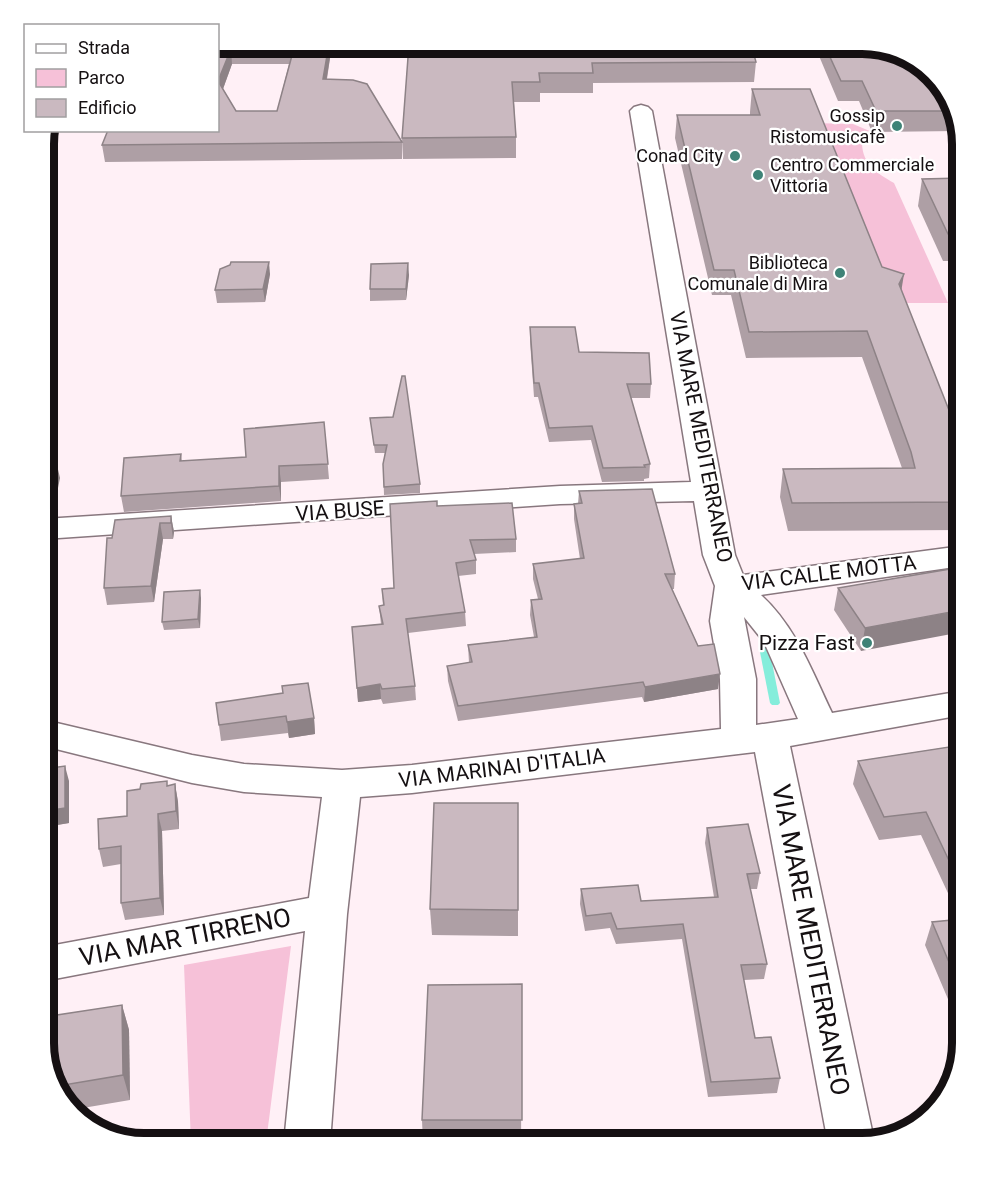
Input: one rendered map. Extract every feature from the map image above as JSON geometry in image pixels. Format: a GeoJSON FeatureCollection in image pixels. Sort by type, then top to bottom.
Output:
{"type":"FeatureCollection","features":[{"type":"Feature","properties":{"kind":"street","name":"VIA MARE MEDITERRANEO"},"geometry":{"type":"LineString","coordinates":[[641,111],[719,555],[731,586],[762,615],[780,639],[821,729]]}},
{"type":"Feature","properties":{"kind":"street","name":"VIA BUSE"},"geometry":{"type":"LineString","coordinates":[[54,528],[560,495],[709,491]]}},
{"type":"Feature","properties":{"kind":"street","name":"VIA CALLE MOTTA"},"geometry":{"type":"LineString","coordinates":[[731,586],[758,585],[952,558]]}},
{"type":"Feature","properties":{"kind":"street","name":"VIA MARE MEDITERRANEO"},"geometry":{"type":"LineString","coordinates":[[731,586],[726,598],[726,616],[738,680],[736,722],[775,758],[849,1133]]}},
{"type":"Feature","properties":{"kind":"street","name":"VIA MARINAI D'ITALIA"},"geometry":{"type":"LineString","coordinates":[[54,735],[192,769],[244,778],[342,784],[412,779],[755,738],[821,729],[952,705]]}},
{"type":"Feature","properties":{"kind":"street","name":"VIA MAR TIRRENO"},"geometry":{"type":"LineString","coordinates":[[308,1133],[327,914],[342,784]]}},
{"type":"Feature","properties":{"kind":"street","name":"VIA MAR TIRRENO"},"geometry":{"type":"LineString","coordinates":[[54,962],[302,915],[327,914]]}},
{"type":"Feature","properties":{"kind":"green space"},"geometry":{"type":"Polygon","coordinates":[[[812,123],[853,124],[872,132],[862,144],[865,158],[877,172],[894,183],[948,303],[896,303],[812,123]]]}},
{"type":"Feature","properties":{"kind":"green space"},"geometry":{"type":"Polygon","coordinates":[[[291,946],[267,1133],[191,1133],[184,965],[291,946]]]}},
{"type":"Feature","properties":{"kind":"building"},"geometry":{"type":"Polygon","coordinates":[[[219,54],[229,54],[219,79],[219,54]]]}},
{"type":"Feature","properties":{"kind":"building"},"geometry":{"type":"Polygon","coordinates":[[[292,54],[327,54],[323,79],[353,80],[367,84],[402,142],[102,145],[107,132],[219,132],[219,83],[236,111],[277,111],[292,54]]]}},
{"type":"Feature","properties":{"kind":"building"},"geometry":{"type":"Polygon","coordinates":[[[408,54],[754,54],[756,62],[592,63],[593,73],[539,73],[540,82],[512,82],[516,137],[402,138],[408,54]]]}},
{"type":"Feature","properties":{"kind":"building"},"geometry":{"type":"Polygon","coordinates":[[[829,54],[868,54],[885,57],[907,66],[921,76],[940,99],[945,111],[876,111],[862,81],[841,81],[829,54]]]}},
{"type":"Feature","properties":{"kind":"building"},"geometry":{"type":"Polygon","coordinates":[[[752,89],[810,89],[882,267],[904,274],[899,284],[952,418],[952,502],[792,503],[783,469],[915,468],[867,331],[749,332],[734,270],[714,270],[677,115],[760,115],[752,89]]]}},
{"type":"Feature","properties":{"kind":"building"},"geometry":{"type":"Polygon","coordinates":[[[952,178],[952,234],[948,234],[922,179],[952,178]]]}},
{"type":"Feature","properties":{"kind":"building"},"geometry":{"type":"Polygon","coordinates":[[[231,262],[269,262],[263,289],[215,290],[220,269],[230,265],[231,262]]]}},
{"type":"Feature","properties":{"kind":"building"},"geometry":{"type":"Polygon","coordinates":[[[408,263],[406,289],[370,289],[371,264],[408,263]]]}},
{"type":"Feature","properties":{"kind":"building"},"geometry":{"type":"Polygon","coordinates":[[[530,327],[575,327],[579,352],[649,353],[651,384],[627,384],[650,464],[644,465],[645,467],[603,468],[592,426],[549,428],[539,383],[534,383],[530,327]]]}},
{"type":"Feature","properties":{"kind":"building"},"geometry":{"type":"Polygon","coordinates":[[[402,376],[405,376],[420,484],[384,487],[383,464],[387,445],[374,445],[370,418],[393,417],[402,376]]]}},
{"type":"Feature","properties":{"kind":"building"},"geometry":{"type":"Polygon","coordinates":[[[324,422],[328,464],[279,466],[279,486],[121,496],[124,458],[181,454],[180,461],[246,457],[244,429],[324,422]]]}},
{"type":"Feature","properties":{"kind":"building"},"geometry":{"type":"Polygon","coordinates":[[[652,489],[675,574],[665,574],[698,646],[714,644],[720,674],[645,687],[643,682],[458,706],[447,666],[472,662],[468,645],[537,637],[531,600],[542,599],[533,564],[584,558],[574,504],[582,503],[579,491],[652,489]]]}},
{"type":"Feature","properties":{"kind":"building"},"geometry":{"type":"Polygon","coordinates":[[[437,501],[437,506],[512,503],[516,539],[470,540],[476,560],[456,563],[465,612],[406,619],[415,686],[382,689],[380,684],[357,688],[352,627],[383,624],[379,606],[384,605],[382,589],[394,588],[390,504],[437,501]]]}},
{"type":"Feature","properties":{"kind":"building"},"geometry":{"type":"Polygon","coordinates":[[[171,516],[171,523],[160,523],[151,586],[104,588],[107,538],[112,538],[115,520],[171,516]]]}},
{"type":"Feature","properties":{"kind":"building"},"geometry":{"type":"Polygon","coordinates":[[[952,569],[952,612],[865,628],[838,588],[952,569]]]}},
{"type":"Feature","properties":{"kind":"building"},"geometry":{"type":"Polygon","coordinates":[[[200,590],[198,619],[162,622],[164,592],[200,590]]]}},
{"type":"Feature","properties":{"kind":"building"},"geometry":{"type":"Polygon","coordinates":[[[308,683],[314,718],[287,722],[286,716],[219,725],[216,703],[283,693],[282,686],[308,683]]]}},
{"type":"Feature","properties":{"kind":"building"},"geometry":{"type":"Polygon","coordinates":[[[952,747],[952,867],[926,812],[884,817],[858,761],[952,747]]]}},
{"type":"Feature","properties":{"kind":"building"},"geometry":{"type":"Polygon","coordinates":[[[65,766],[65,808],[54,810],[54,768],[65,766]]]}},
{"type":"Feature","properties":{"kind":"building"},"geometry":{"type":"Polygon","coordinates":[[[167,781],[167,786],[175,784],[176,811],[158,814],[160,898],[121,903],[121,846],[99,849],[98,819],[127,816],[127,791],[140,789],[141,784],[167,781]]]}},
{"type":"Feature","properties":{"kind":"building"},"geometry":{"type":"Polygon","coordinates":[[[434,803],[518,803],[518,910],[430,909],[434,803]]]}},
{"type":"Feature","properties":{"kind":"building"},"geometry":{"type":"Polygon","coordinates":[[[748,824],[760,873],[747,874],[767,964],[741,965],[755,1038],[771,1037],[780,1078],[711,1082],[683,924],[617,929],[611,913],[586,916],[581,889],[638,885],[641,901],[718,897],[707,828],[748,824]]]}},
{"type":"Feature","properties":{"kind":"building"},"geometry":{"type":"Polygon","coordinates":[[[952,920],[952,969],[932,922],[952,920]]]}},
{"type":"Feature","properties":{"kind":"building"},"geometry":{"type":"Polygon","coordinates":[[[522,984],[522,1120],[422,1120],[428,985],[522,984]]]}},
{"type":"Feature","properties":{"kind":"building"},"geometry":{"type":"Polygon","coordinates":[[[122,1005],[123,1075],[64,1085],[56,1061],[54,1015],[122,1005]]]}},
{"type":"Feature","properties":{"kind":"waterway"},"geometry":{"type":"LineString","coordinates":[[764,647],[775,703]]}},
{"type":"Feature","properties":{"kind":"place","name":"Gossip Ristomusicafè"},"geometry":{"type":"Point","coordinates":[897,126]}},
{"type":"Feature","properties":{"kind":"place","name":"Conad City"},"geometry":{"type":"Point","coordinates":[735,156]}},
{"type":"Feature","properties":{"kind":"place","name":"Centro Commerciale Vittoria"},"geometry":{"type":"Point","coordinates":[758,175]}},
{"type":"Feature","properties":{"kind":"place","name":"Biblioteca Comunale di Mira"},"geometry":{"type":"Point","coordinates":[840,273]}},
{"type":"Feature","properties":{"kind":"place","name":"Pizza Fast"},"geometry":{"type":"Point","coordinates":[867,643]}}]}
